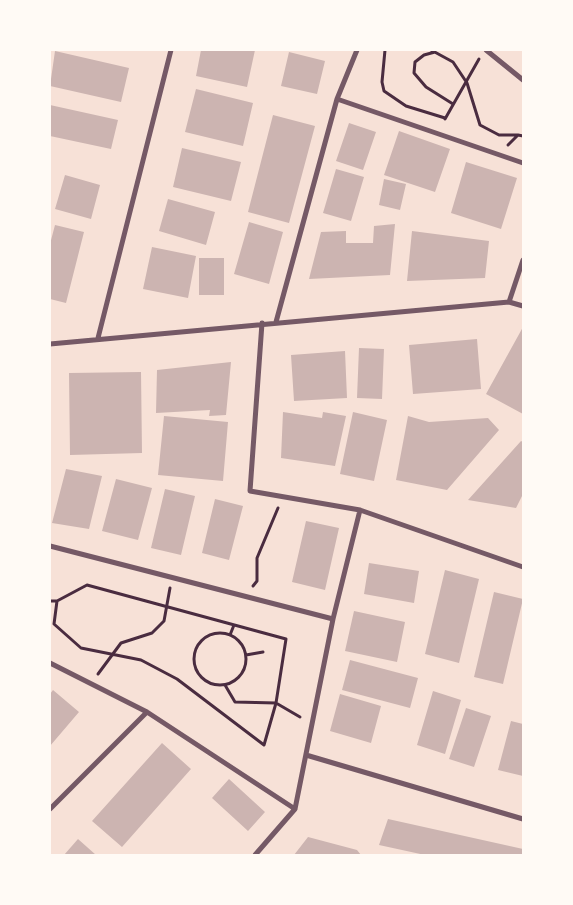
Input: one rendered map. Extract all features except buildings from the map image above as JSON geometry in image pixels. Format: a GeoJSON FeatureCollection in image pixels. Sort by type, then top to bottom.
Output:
{"type":"FeatureCollection","features":[{"type":"Feature","properties":{"kind":"street"},"geometry":{"type":"LineString","coordinates":[[98,338],[170,50]]}},
{"type":"Feature","properties":{"kind":"street"},"geometry":{"type":"LineString","coordinates":[[276,322],[337,99],[355,50]]}},
{"type":"Feature","properties":{"kind":"street"},"geometry":{"type":"LineString","coordinates":[[486,50],[523,80]]}},
{"type":"Feature","properties":{"kind":"street"},"geometry":{"type":"LineString","coordinates":[[337,99],[500,153],[523,163]]}},
{"type":"Feature","properties":{"kind":"street"},"geometry":{"type":"LineString","coordinates":[[509,302],[523,260]]}},
{"type":"Feature","properties":{"kind":"street"},"geometry":{"type":"LineString","coordinates":[[50,344],[98,338],[509,302],[523,306]]}},
{"type":"Feature","properties":{"kind":"street"},"geometry":{"type":"LineString","coordinates":[[262,323],[250,491],[360,510],[523,567]]}},
{"type":"Feature","properties":{"kind":"street"},"geometry":{"type":"LineString","coordinates":[[255,855],[295,808],[333,620],[360,510]]}},
{"type":"Feature","properties":{"kind":"street"},"geometry":{"type":"LineString","coordinates":[[50,546],[333,620]]}},
{"type":"Feature","properties":{"kind":"street"},"geometry":{"type":"LineString","coordinates":[[50,663],[147,712],[295,808]]}},
{"type":"Feature","properties":{"kind":"street"},"geometry":{"type":"LineString","coordinates":[[50,809],[147,712]]}},
{"type":"Feature","properties":{"kind":"street"},"geometry":{"type":"LineString","coordinates":[[306,755],[523,820]]}},
{"type":"Feature","properties":{"kind":"path"},"geometry":{"type":"LineString","coordinates":[[385,50],[382,82],[384,91],[406,106],[445,118]]}},
{"type":"Feature","properties":{"kind":"path"},"geometry":{"type":"LineString","coordinates":[[431,50],[453,62],[467,83],[480,125],[499,135],[518,134],[523,136]]}},
{"type":"Feature","properties":{"kind":"path"},"geometry":{"type":"LineString","coordinates":[[436,52],[424,55],[415,62],[414,73],[426,87],[454,104]]}},
{"type":"Feature","properties":{"kind":"path"},"geometry":{"type":"LineString","coordinates":[[436,132],[467,83],[480,58]]}},
{"type":"Feature","properties":{"kind":"path"},"geometry":{"type":"LineString","coordinates":[[500,153],[518,134]]}},
{"type":"Feature","properties":{"kind":"path"},"geometry":{"type":"LineString","coordinates":[[246,597],[257,581],[257,558],[279,506],[280,496]]}},
{"type":"Feature","properties":{"kind":"path"},"geometry":{"type":"LineString","coordinates":[[96,677],[110,655],[121,643],[152,632],[164,621],[173,578]]}},
{"type":"Feature","properties":{"kind":"path"},"geometry":{"type":"LineString","coordinates":[[50,601],[57,601],[87,585],[286,639],[276,703],[264,745],[177,678],[142,660],[81,648],[54,624],[57,601]]}},
{"type":"Feature","properties":{"kind":"path"},"geometry":{"type":"LineString","coordinates":[[230,635],[234,625]]}},
{"type":"Feature","properties":{"kind":"path"},"geometry":{"type":"LineString","coordinates":[[218,633],[230,635],[239,641],[246,656],[246,663],[240,676],[225,685],[215,685],[203,679],[197,672],[194,658],[198,645],[208,636],[218,633]]}},
{"type":"Feature","properties":{"kind":"path"},"geometry":{"type":"LineString","coordinates":[[246,656],[263,652]]}},
{"type":"Feature","properties":{"kind":"path"},"geometry":{"type":"LineString","coordinates":[[225,685],[235,702],[276,703],[301,718]]}},
{"type":"Feature","properties":{"kind":"path"},"geometry":{"type":"LineString","coordinates":[[299,727],[303,708]]}}]}
